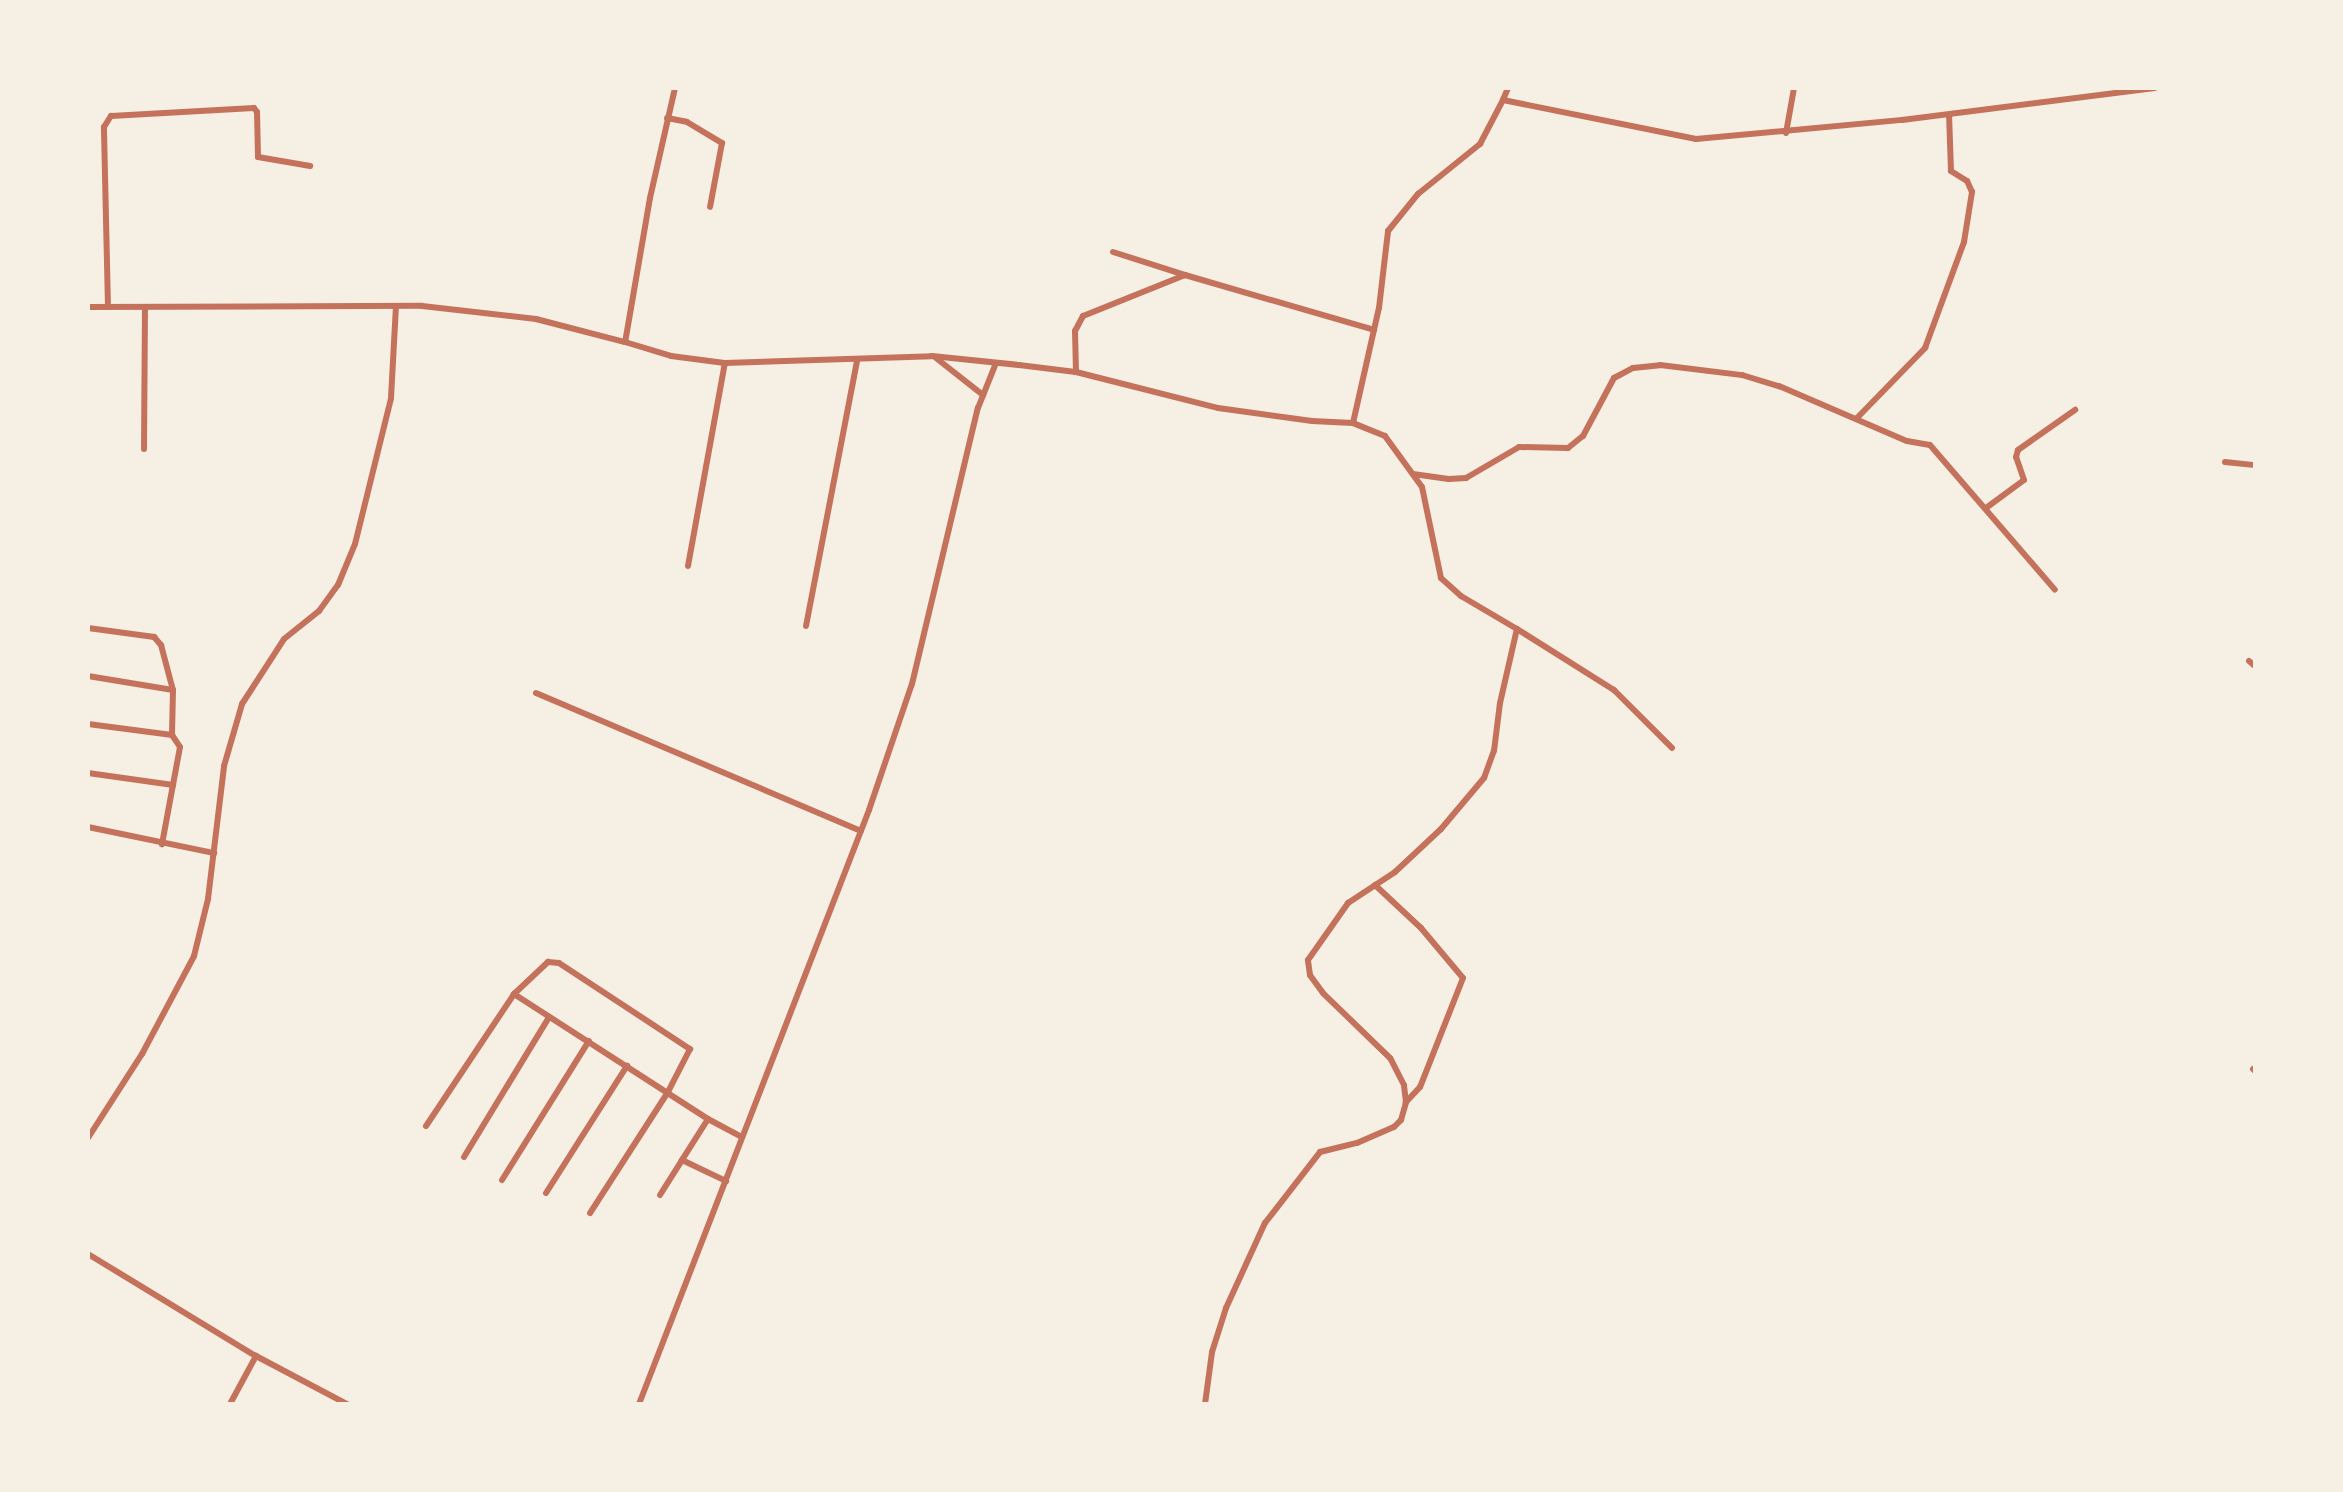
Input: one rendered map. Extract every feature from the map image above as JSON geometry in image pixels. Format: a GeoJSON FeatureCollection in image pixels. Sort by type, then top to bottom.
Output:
{"type":"FeatureCollection","features":[{"type":"Feature","properties":{"kind":"street"},"geometry":{"type":"LineString","coordinates":[[625,342],[675,88]]}},
{"type":"Feature","properties":{"kind":"street"},"geometry":{"type":"LineString","coordinates":[[1353,423],[1374,330],[1388,231],[1418,194],[1480,144],[1508,88]]}},
{"type":"Feature","properties":{"kind":"street"},"geometry":{"type":"LineString","coordinates":[[1786,133],[1794,88]]}},
{"type":"Feature","properties":{"kind":"street"},"geometry":{"type":"LineString","coordinates":[[1503,100],[1678,137],[1717,139],[1949,115],[2155,88]]}},
{"type":"Feature","properties":{"kind":"street"},"geometry":{"type":"LineString","coordinates":[[108,307],[104,127],[111,116],[254,108],[257,112],[258,157],[310,166]]}},
{"type":"Feature","properties":{"kind":"street"},"geometry":{"type":"LineString","coordinates":[[1857,418],[1925,348],[1964,242],[1972,192],[1967,181],[1951,171],[1949,115]]}},
{"type":"Feature","properties":{"kind":"street"},"geometry":{"type":"LineString","coordinates":[[667,118],[687,122],[722,143],[710,207]]}},
{"type":"Feature","properties":{"kind":"street"},"geometry":{"type":"LineString","coordinates":[[1113,252],[1374,330]]}},
{"type":"Feature","properties":{"kind":"street"},"geometry":{"type":"LineString","coordinates":[[1076,372],[1075,331],[1083,316],[1185,275]]}},
{"type":"Feature","properties":{"kind":"street"},"geometry":{"type":"LineString","coordinates":[[88,307],[396,307],[536,319],[671,356],[725,363],[932,356],[1076,372],[1218,408],[1312,421],[1353,423],[1385,436],[1422,487],[1441,578],[1461,596],[1614,690],[1672,748]]}},
{"type":"Feature","properties":{"kind":"street"},"geometry":{"type":"LineString","coordinates":[[88,1138],[142,1054],[194,956],[208,899],[224,766],[242,704],[257,676],[284,639],[306,624],[329,598],[355,544],[371,490],[391,398],[396,307]]}},
{"type":"Feature","properties":{"kind":"street"},"geometry":{"type":"LineString","coordinates":[[144,449],[145,308]]}},
{"type":"Feature","properties":{"kind":"street"},"geometry":{"type":"LineString","coordinates":[[932,356],[983,395]]}},
{"type":"Feature","properties":{"kind":"street"},"geometry":{"type":"LineString","coordinates":[[806,626],[857,360]]}},
{"type":"Feature","properties":{"kind":"street"},"geometry":{"type":"LineString","coordinates":[[688,566],[725,363]]}},
{"type":"Feature","properties":{"kind":"street"},"geometry":{"type":"LineString","coordinates":[[639,1404],[861,831],[912,684],[983,395],[996,363]]}},
{"type":"Feature","properties":{"kind":"street"},"geometry":{"type":"LineString","coordinates":[[1413,474],[1466,478],[1519,447],[1568,448],[1583,436],[1614,378],[1633,368],[1660,365],[1742,375],[1779,386],[1907,441],[1930,445],[2055,590]]}},
{"type":"Feature","properties":{"kind":"street"},"geometry":{"type":"LineString","coordinates":[[1986,508],[2024,480],[2016,457],[2018,450],[2075,410]]}},
{"type":"Feature","properties":{"kind":"street"},"geometry":{"type":"LineString","coordinates":[[2225,462],[2255,465]]}},
{"type":"Feature","properties":{"kind":"street"},"geometry":{"type":"LineString","coordinates":[[88,628],[158,640],[173,690],[172,735],[180,747],[162,844]]}},
{"type":"Feature","properties":{"kind":"street"},"geometry":{"type":"LineString","coordinates":[[1205,1404],[1212,1352],[1226,1308],[1265,1223],[1320,1152],[1357,1143],[1394,1127],[1401,1120],[1406,1102],[1404,1085],[1390,1058],[1323,993],[1310,975],[1308,960],[1348,903],[1416,856],[1484,778],[1494,751],[1500,703],[1517,629]]}},
{"type":"Feature","properties":{"kind":"street"},"geometry":{"type":"LineString","coordinates":[[88,676],[173,690]]}},
{"type":"Feature","properties":{"kind":"street"},"geometry":{"type":"LineString","coordinates":[[536,693],[861,831]]}},
{"type":"Feature","properties":{"kind":"street"},"geometry":{"type":"LineString","coordinates":[[88,724],[172,735]]}},
{"type":"Feature","properties":{"kind":"street"},"geometry":{"type":"LineString","coordinates":[[88,773],[173,785]]}},
{"type":"Feature","properties":{"kind":"street"},"geometry":{"type":"LineString","coordinates":[[88,827],[214,853]]}},
{"type":"Feature","properties":{"kind":"street"},"geometry":{"type":"LineString","coordinates":[[1375,885],[1421,928],[1463,978],[1420,1087],[1406,1102]]}},
{"type":"Feature","properties":{"kind":"street"},"geometry":{"type":"LineString","coordinates":[[426,1126],[514,994],[548,962],[559,963],[689,1047],[690,1053],[590,1213]]}},
{"type":"Feature","properties":{"kind":"street"},"geometry":{"type":"LineString","coordinates":[[514,994],[708,1119],[742,1137]]}},
{"type":"Feature","properties":{"kind":"street"},"geometry":{"type":"LineString","coordinates":[[464,1157],[549,1017]]}},
{"type":"Feature","properties":{"kind":"street"},"geometry":{"type":"LineString","coordinates":[[502,1180],[589,1041]]}},
{"type":"Feature","properties":{"kind":"street"},"geometry":{"type":"LineString","coordinates":[[546,1193],[627,1066]]}},
{"type":"Feature","properties":{"kind":"street"},"geometry":{"type":"LineString","coordinates":[[660,1195],[708,1119]]}},
{"type":"Feature","properties":{"kind":"street"},"geometry":{"type":"LineString","coordinates":[[682,1160],[726,1181]]}},
{"type":"Feature","properties":{"kind":"street"},"geometry":{"type":"LineString","coordinates":[[88,1254],[256,1356],[347,1404]]}},
{"type":"Feature","properties":{"kind":"street"},"geometry":{"type":"LineString","coordinates":[[230,1404],[256,1356]]}}]}
